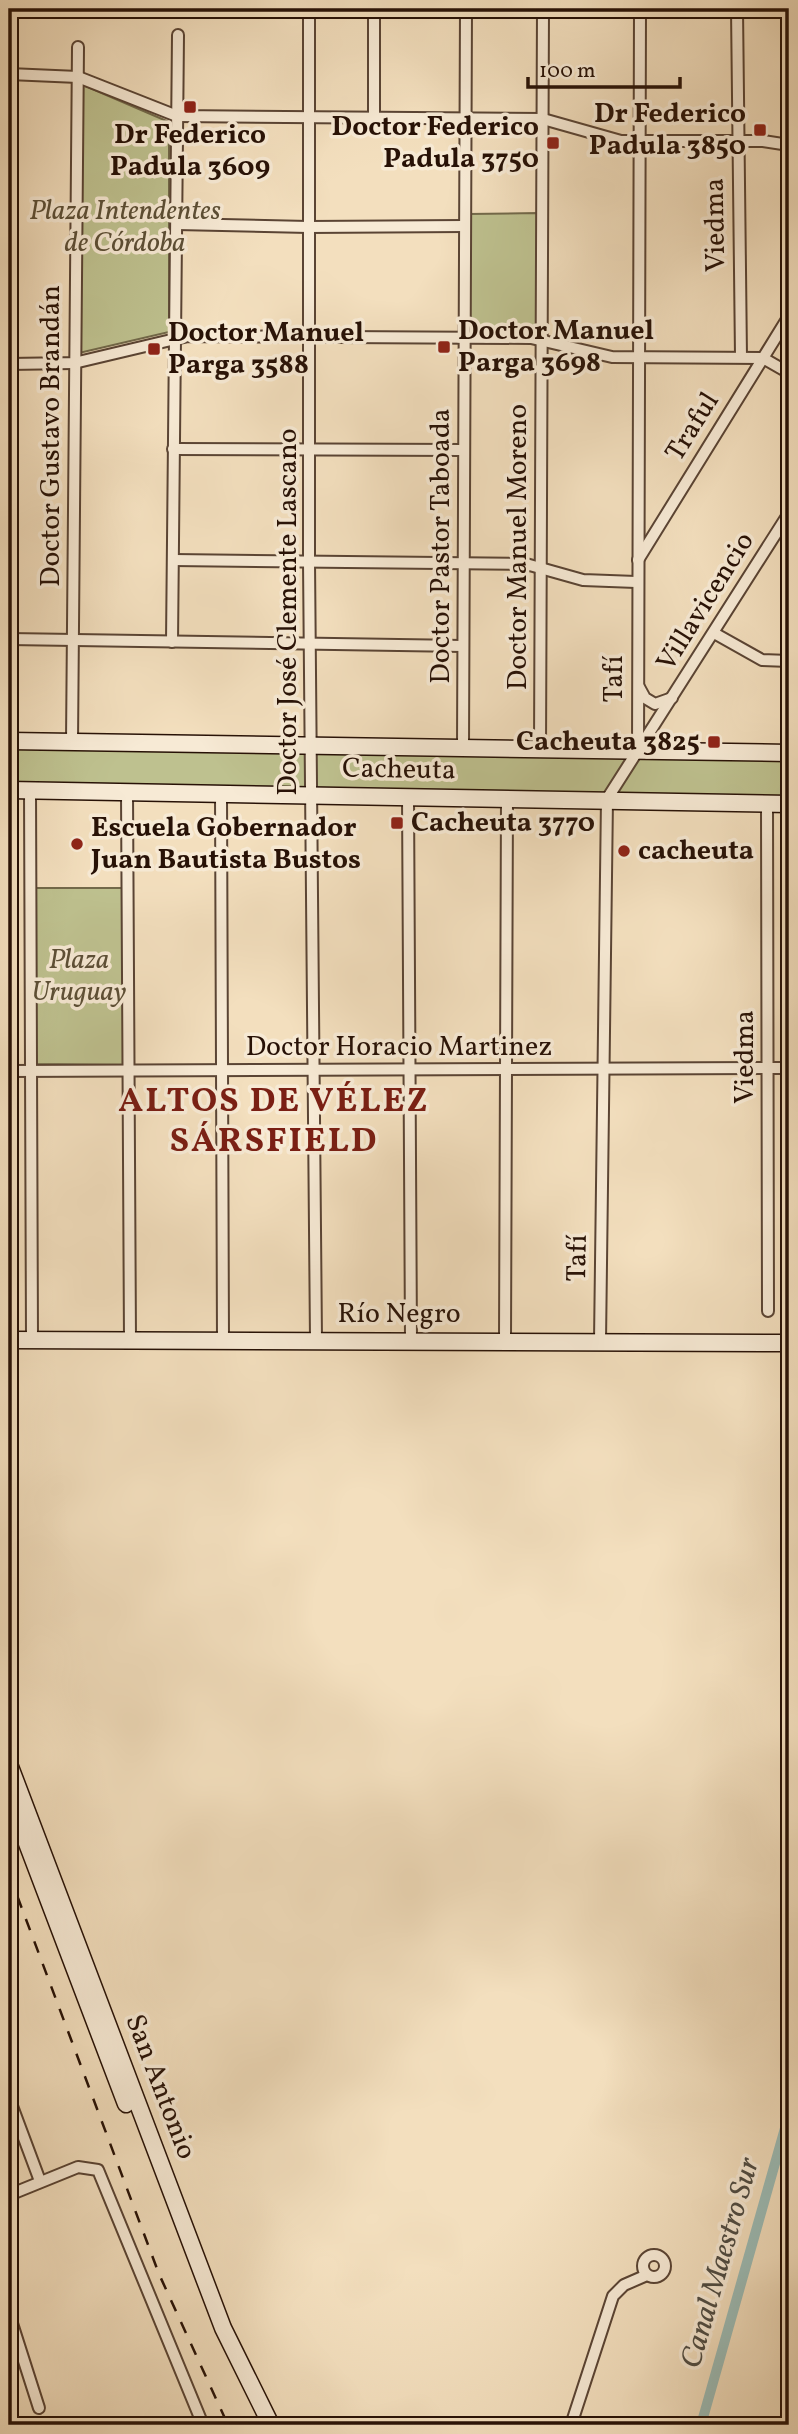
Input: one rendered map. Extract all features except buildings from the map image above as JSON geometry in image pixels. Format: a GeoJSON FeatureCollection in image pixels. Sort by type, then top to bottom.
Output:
{"type":"FeatureCollection","features":[{"type":"Feature","properties":{"kind":"street","name":"Doctor José Clemente Lascano"},"geometry":{"type":"LineString","coordinates":[[309,9],[309,562],[316,1340]]}},
{"type":"Feature","properties":{"kind":"street"},"geometry":{"type":"LineString","coordinates":[[373,9],[374,117]]}},
{"type":"Feature","properties":{"kind":"street","name":"Doctor Pastor Taboada"},"geometry":{"type":"LineString","coordinates":[[463,748],[466,9]]}},
{"type":"Feature","properties":{"kind":"street","name":"Doctor Manuel Moreno"},"geometry":{"type":"LineString","coordinates":[[540,749],[543,9]]}},
{"type":"Feature","properties":{"kind":"street","name":"Tafí"},"geometry":{"type":"LineString","coordinates":[[638,751],[636,582],[640,9]]}},
{"type":"Feature","properties":{"kind":"street","name":"Viedma"},"geometry":{"type":"LineString","coordinates":[[737,9],[741,357]]}},
{"type":"Feature","properties":{"kind":"street"},"geometry":{"type":"LineString","coordinates":[[172,642],[178,35]]}},
{"type":"Feature","properties":{"kind":"street","name":"Doctor Gustavo Brandán"},"geometry":{"type":"LineString","coordinates":[[72,742],[78,47]]}},
{"type":"Feature","properties":{"kind":"street"},"geometry":{"type":"LineString","coordinates":[[9,74],[78,77],[177,116],[543,119],[611,139],[640,142],[788,142]]}},
{"type":"Feature","properties":{"kind":"street"},"geometry":{"type":"LineString","coordinates":[[177,224],[465,226]]}},
{"type":"Feature","properties":{"kind":"street","name":"Traful"},"geometry":{"type":"LineString","coordinates":[[637,562],[789,316]]}},
{"type":"Feature","properties":{"kind":"street"},"geometry":{"type":"LineString","coordinates":[[9,364],[74,363],[175,338],[464,337],[542,340],[593,354],[638,358],[763,358],[789,373]]}},
{"type":"Feature","properties":{"kind":"street"},"geometry":{"type":"LineString","coordinates":[[173,449],[464,450]]}},
{"type":"Feature","properties":{"kind":"street","name":"Villavicencio"},"geometry":{"type":"LineString","coordinates":[[638,751],[789,513]]}},
{"type":"Feature","properties":{"kind":"street"},"geometry":{"type":"LineString","coordinates":[[173,560],[464,563],[541,568],[583,580],[636,582]]}},
{"type":"Feature","properties":{"kind":"street"},"geometry":{"type":"LineString","coordinates":[[714,632],[762,660],[789,661]]}},
{"type":"Feature","properties":{"kind":"street"},"geometry":{"type":"LineString","coordinates":[[9,639],[463,646]]}},
{"type":"Feature","properties":{"kind":"street"},"geometry":{"type":"LineString","coordinates":[[637,684],[648,701],[655,704],[672,698]]}},
{"type":"Feature","properties":{"kind":"street","name":"Cacheuta"},"geometry":{"type":"LineString","coordinates":[[9,741],[789,753]]}},
{"type":"Feature","properties":{"kind":"street"},"geometry":{"type":"LineString","coordinates":[[607,799],[638,751]]}},
{"type":"Feature","properties":{"kind":"street","name":"Cacheuta"},"geometry":{"type":"LineString","coordinates":[[9,790],[789,804]]}},
{"type":"Feature","properties":{"kind":"street"},"geometry":{"type":"LineString","coordinates":[[30,790],[32,1339]]}},
{"type":"Feature","properties":{"kind":"street"},"geometry":{"type":"LineString","coordinates":[[127,792],[131,1340]]}},
{"type":"Feature","properties":{"kind":"street"},"geometry":{"type":"LineString","coordinates":[[221,793],[223,1340]]}},
{"type":"Feature","properties":{"kind":"street"},"geometry":{"type":"LineString","coordinates":[[408,796],[411,1340]]}},
{"type":"Feature","properties":{"kind":"street"},"geometry":{"type":"LineString","coordinates":[[505,1340],[507,798]]}},
{"type":"Feature","properties":{"kind":"street","name":"Tafí"},"geometry":{"type":"LineString","coordinates":[[600,1341],[607,799]]}},
{"type":"Feature","properties":{"kind":"street","name":"Viedma"},"geometry":{"type":"LineString","coordinates":[[767,804],[768,1311]]}},
{"type":"Feature","properties":{"kind":"street","name":"Doctor Horacio Martinez"},"geometry":{"type":"LineString","coordinates":[[9,1070],[789,1068]]}},
{"type":"Feature","properties":{"kind":"street","name":"Río Negro"},"geometry":{"type":"LineString","coordinates":[[9,1339],[789,1343]]}},
{"type":"Feature","properties":{"kind":"street","name":"San Antonio"},"geometry":{"type":"LineString","coordinates":[[9,1764],[223,2328],[271,2425]]}},
{"type":"Feature","properties":{"kind":"street","name":"San Antonio"},"geometry":{"type":"LineString","coordinates":[[9,1796],[224,2355],[259,2425]]}},
{"type":"Feature","properties":{"kind":"street"},"geometry":{"type":"LineString","coordinates":[[9,2098],[40,2181]]}},
{"type":"Feature","properties":{"kind":"street"},"geometry":{"type":"LineString","coordinates":[[9,2194],[86,2166],[98,2170],[176,2366],[203,2425]]}},
{"type":"Feature","properties":{"kind":"street"},"geometry":{"type":"LineString","coordinates":[[571,2425],[613,2296],[624,2285],[647,2275]]}},
{"type":"Feature","properties":{"kind":"street"},"geometry":{"type":"LineString","coordinates":[[9,2314],[39,2408]]}},
{"type":"Feature","properties":{"kind":"green space","name":"Plaza Intendentes de Córdoba"},"geometry":{"type":"Polygon","coordinates":[[[83,85],[169,122],[169,332],[79,353],[83,85]]]}},
{"type":"Feature","properties":{"kind":"green space"},"geometry":{"type":"Polygon","coordinates":[[[537,213],[538,333],[468,334],[469,214],[537,213]]]}},
{"type":"Feature","properties":{"kind":"green space"},"geometry":{"type":"Polygon","coordinates":[[[9,741],[789,753],[789,804],[9,790],[9,741]]]}},
{"type":"Feature","properties":{"kind":"green space","name":"Plaza Uruguay"},"geometry":{"type":"Polygon","coordinates":[[[36,888],[123,888],[123,1065],[36,1064],[36,888]]]}},
{"type":"Feature","properties":{"kind":"waterway","name":"Canal Maestro Sur"},"geometry":{"type":"LineString","coordinates":[[701,2425],[789,2114]]}},
{"type":"Feature","properties":{"kind":"railway"},"geometry":{"type":"LineString","coordinates":[[9,1874],[159,2274],[228,2425]]}},
{"type":"Feature","properties":{"kind":"place","name":"Dr Federico Padula 3609"},"geometry":{"type":"Point","coordinates":[190,107]}},
{"type":"Feature","properties":{"kind":"place","name":"Dr Federico Padula 3850"},"geometry":{"type":"Point","coordinates":[760,130]}},
{"type":"Feature","properties":{"kind":"place","name":"Doctor Federico Padula 3750"},"geometry":{"type":"Point","coordinates":[553,143]}},
{"type":"Feature","properties":{"kind":"place","name":"Doctor Manuel Parga 3698"},"geometry":{"type":"Point","coordinates":[444,347]}},
{"type":"Feature","properties":{"kind":"place","name":"Doctor Manuel Parga 3588"},"geometry":{"type":"Point","coordinates":[154,349]}},
{"type":"Feature","properties":{"kind":"place","name":"Cacheuta 3825"},"geometry":{"type":"Point","coordinates":[714,742]}},
{"type":"Feature","properties":{"kind":"place","name":"Cacheuta 3770"},"geometry":{"type":"Point","coordinates":[397,823]}},
{"type":"Feature","properties":{"kind":"place","name":"Escuela Gobernador Juan Bautista Bustos"},"geometry":{"type":"Point","coordinates":[77,844]}},
{"type":"Feature","properties":{"kind":"place","name":"cacheuta"},"geometry":{"type":"Point","coordinates":[624,851]}},
{"type":"Feature","properties":{"kind":"district","name":"ALTOS DE VÉLEZ SÁRSFIELD"},"geometry":{"type":"Point","coordinates":[274,1122]}}]}
